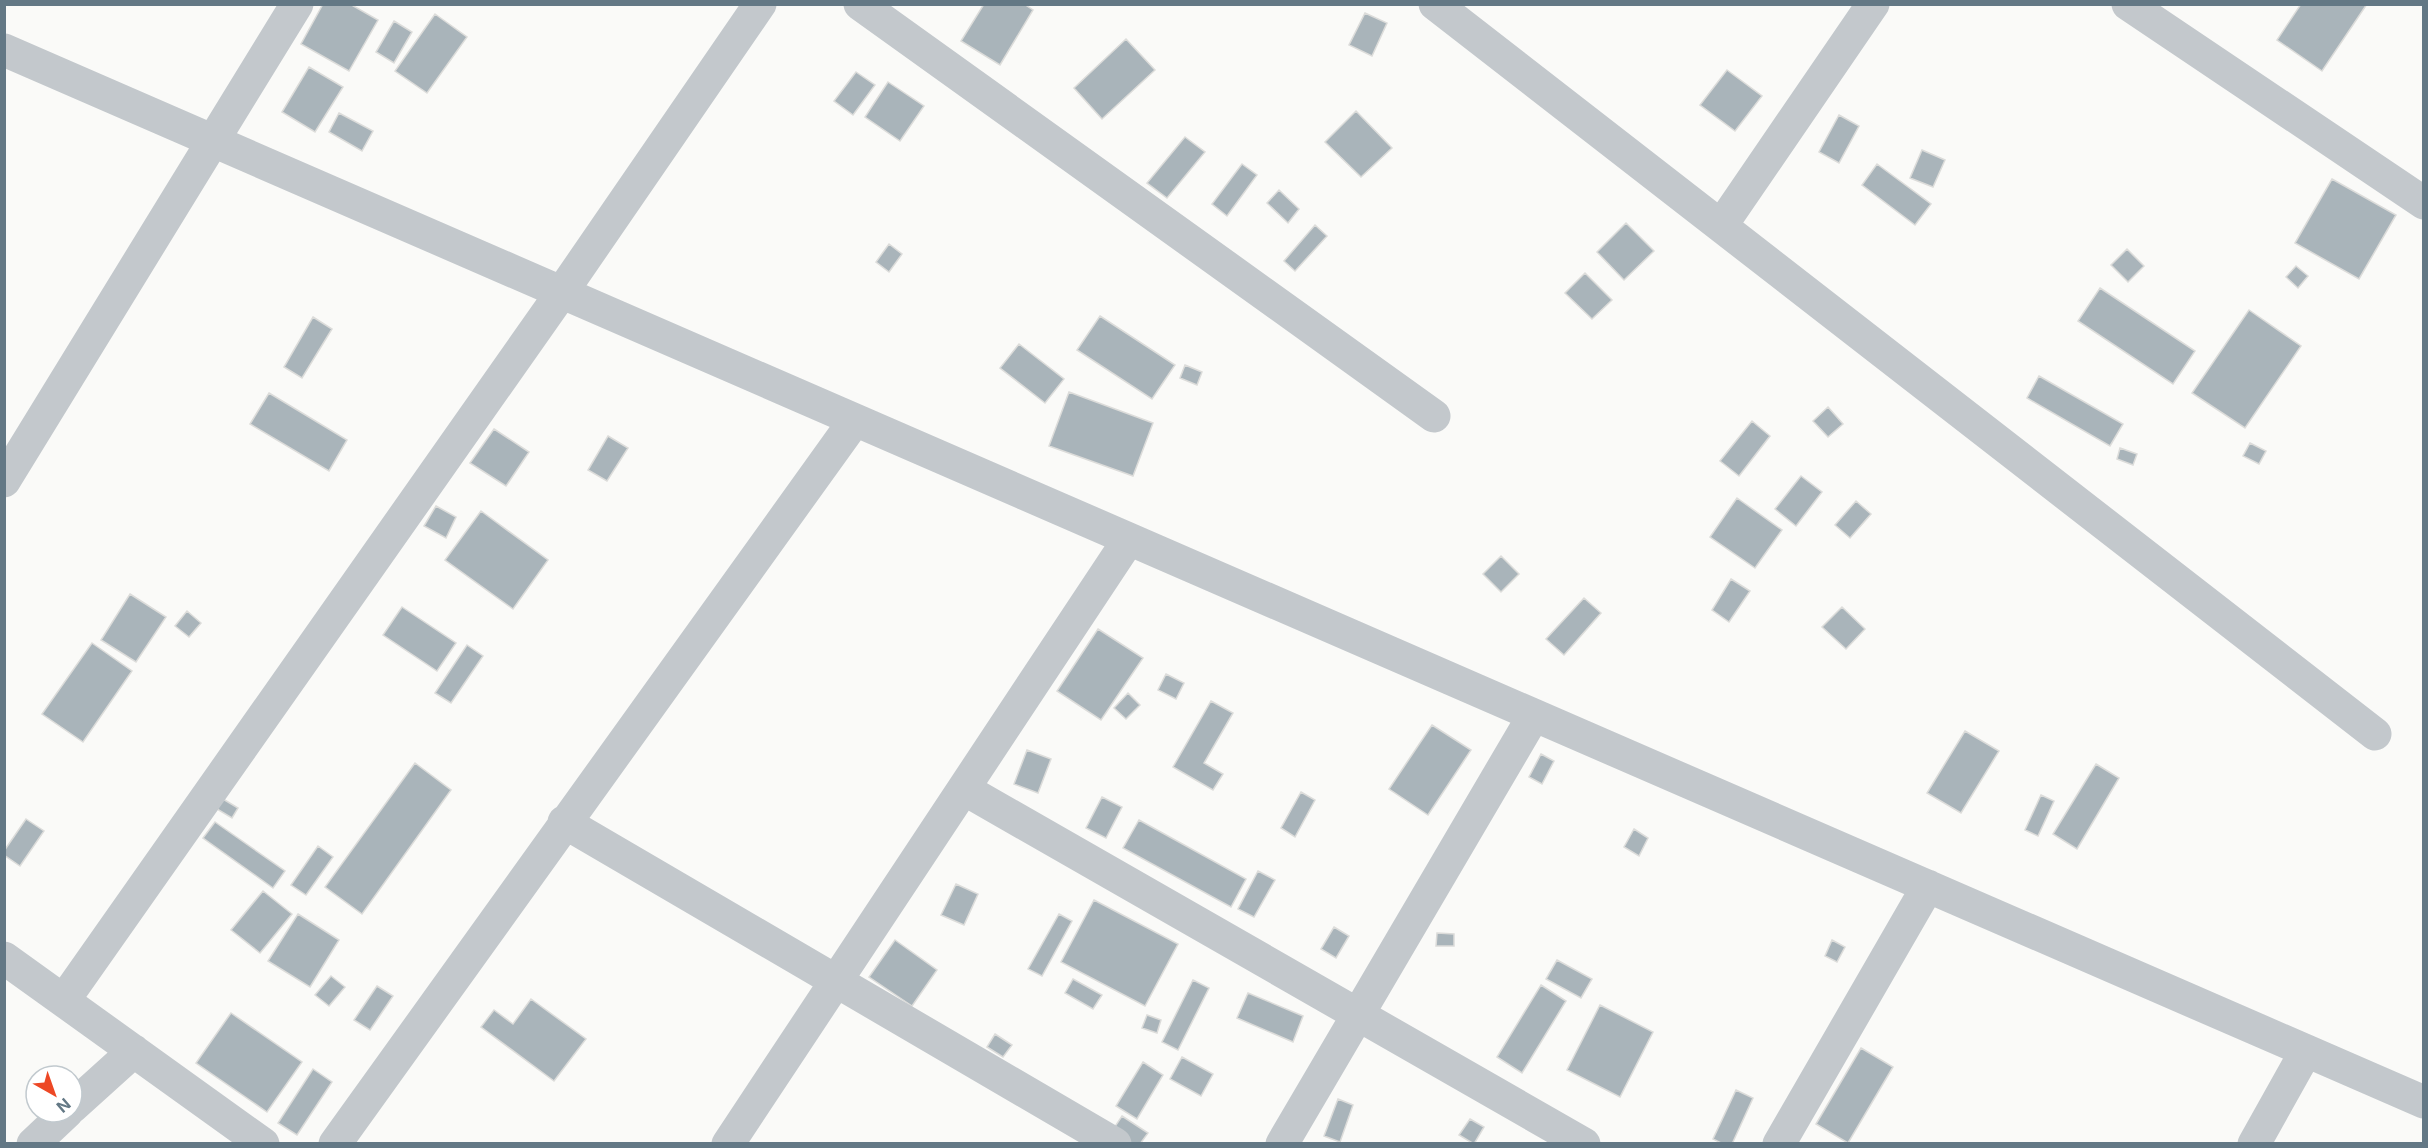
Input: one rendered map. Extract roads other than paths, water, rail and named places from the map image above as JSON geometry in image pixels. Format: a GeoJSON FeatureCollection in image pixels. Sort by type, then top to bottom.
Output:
{"type":"FeatureCollection","features":[{"type":"Feature","properties":{"kind":"street"},"geometry":{"type":"LineString","coordinates":[[4,481],[297,4]]}},
{"type":"Feature","properties":{"kind":"street"},"geometry":{"type":"LineString","coordinates":[[63,1000],[562,292],[760,4]]}},
{"type":"Feature","properties":{"kind":"street"},"geometry":{"type":"LineString","coordinates":[[860,4],[1434,417]]}},
{"type":"Feature","properties":{"kind":"street"},"geometry":{"type":"LineString","coordinates":[[1435,4],[2375,734]]}},
{"type":"Feature","properties":{"kind":"street"},"geometry":{"type":"LineString","coordinates":[[1721,226],[1873,4]]}},
{"type":"Feature","properties":{"kind":"street"},"geometry":{"type":"LineString","coordinates":[[2128,4],[2424,203]]}},
{"type":"Feature","properties":{"kind":"street"},"geometry":{"type":"LineString","coordinates":[[4,50],[2424,1102]]}},
{"type":"Feature","properties":{"kind":"street"},"geometry":{"type":"LineString","coordinates":[[335,1143],[855,420]]}},
{"type":"Feature","properties":{"kind":"street"},"geometry":{"type":"LineString","coordinates":[[728,1143],[1129,539]]}},
{"type":"Feature","properties":{"kind":"street"},"geometry":{"type":"LineString","coordinates":[[1282,1143],[1534,715]]}},
{"type":"Feature","properties":{"kind":"street"},"geometry":{"type":"LineString","coordinates":[[963,789],[1584,1143]]}},
{"type":"Feature","properties":{"kind":"street"},"geometry":{"type":"LineString","coordinates":[[564,822],[1115,1143]]}},
{"type":"Feature","properties":{"kind":"street"},"geometry":{"type":"LineString","coordinates":[[1779,1143],[1928,886]]}},
{"type":"Feature","properties":{"kind":"street"},"geometry":{"type":"LineString","coordinates":[[4,958],[263,1143]]}},
{"type":"Feature","properties":{"kind":"street"},"geometry":{"type":"LineString","coordinates":[[84,1096],[134,1051]]}},
{"type":"Feature","properties":{"kind":"street"},"geometry":{"type":"LineString","coordinates":[[2254,1143],[2306,1051]]}},
{"type":"Feature","properties":{"kind":"street"},"geometry":{"type":"LineString","coordinates":[[33,1143],[54,1124]]}}]}
